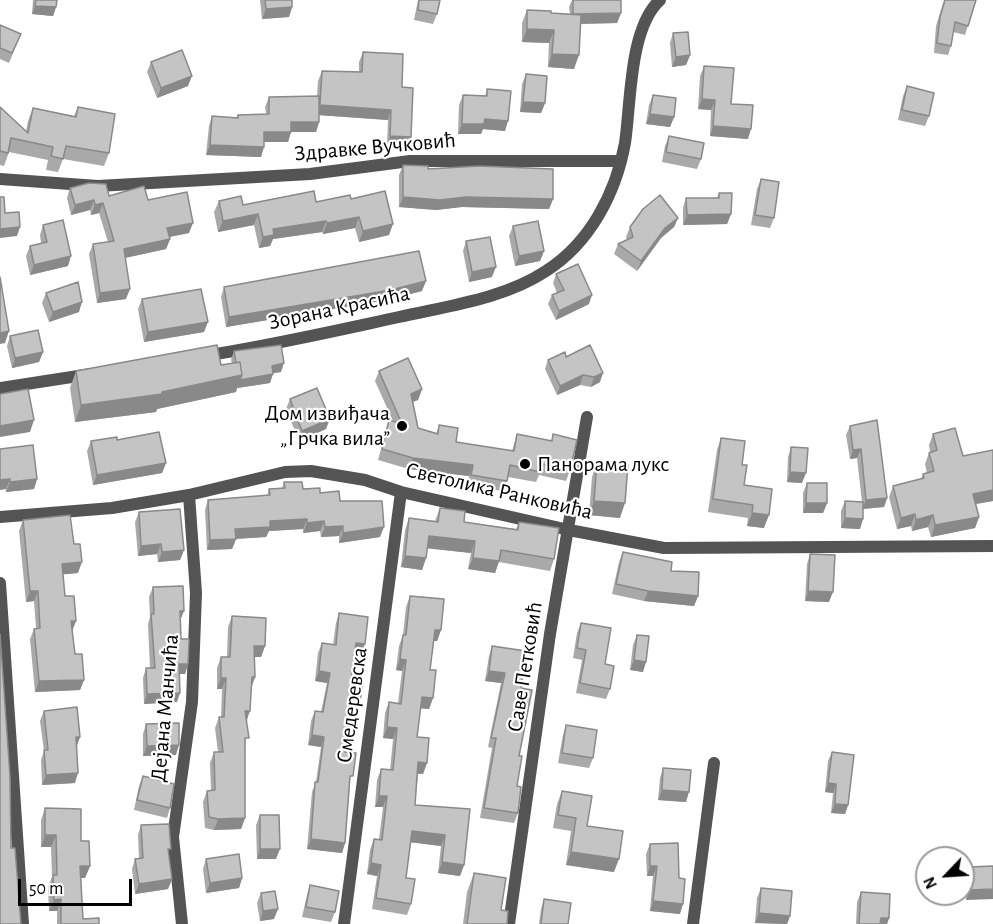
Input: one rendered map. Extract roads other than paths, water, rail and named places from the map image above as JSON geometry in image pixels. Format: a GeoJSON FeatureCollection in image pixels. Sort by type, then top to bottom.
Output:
{"type":"FeatureCollection","features":[{"type":"Feature","properties":{"kind":"street"},"geometry":{"type":"LineString","coordinates":[[621,161],[637,48],[645,18],[652,3]]}},
{"type":"Feature","properties":{"kind":"street","name":"Здравке Вучковић"},"geometry":{"type":"LineString","coordinates":[[0,179],[98,186],[310,174],[410,161],[621,161]]}},
{"type":"Feature","properties":{"kind":"street","name":"Зорана Красића"},"geometry":{"type":"LineString","coordinates":[[194,357],[251,348],[472,301],[537,276],[560,261],[590,229],[603,210],[621,161]]}},
{"type":"Feature","properties":{"kind":"street"},"geometry":{"type":"LineString","coordinates":[[0,388],[103,372]]}},
{"type":"Feature","properties":{"kind":"street","name":"Саве Петковић"},"geometry":{"type":"LineString","coordinates":[[509,924],[550,634],[586,417]]}},
{"type":"Feature","properties":{"kind":"street","name":"Светолика Ранковића"},"geometry":{"type":"LineString","coordinates":[[0,517],[112,508],[189,495],[266,476],[310,471],[365,480],[401,492],[569,530],[664,548],[993,546]]}},
{"type":"Feature","properties":{"kind":"street","name":"Смедеревска"},"geometry":{"type":"LineString","coordinates":[[344,924],[401,492]]}},
{"type":"Feature","properties":{"kind":"street","name":"Дејана Манчића"},"geometry":{"type":"LineString","coordinates":[[183,924],[173,837],[192,702],[196,593],[189,495]]}},
{"type":"Feature","properties":{"kind":"street"},"geometry":{"type":"LineString","coordinates":[[0,583],[23,924]]}},
{"type":"Feature","properties":{"kind":"street"},"geometry":{"type":"LineString","coordinates":[[693,924],[714,763]]}},
{"type":"Feature","properties":{"kind":"place","name":"Дом извиђача „Грчка вила”"},"geometry":{"type":"Point","coordinates":[402,426]}},
{"type":"Feature","properties":{"kind":"place","name":"Панорама лукс"},"geometry":{"type":"Point","coordinates":[525,464]}}]}
